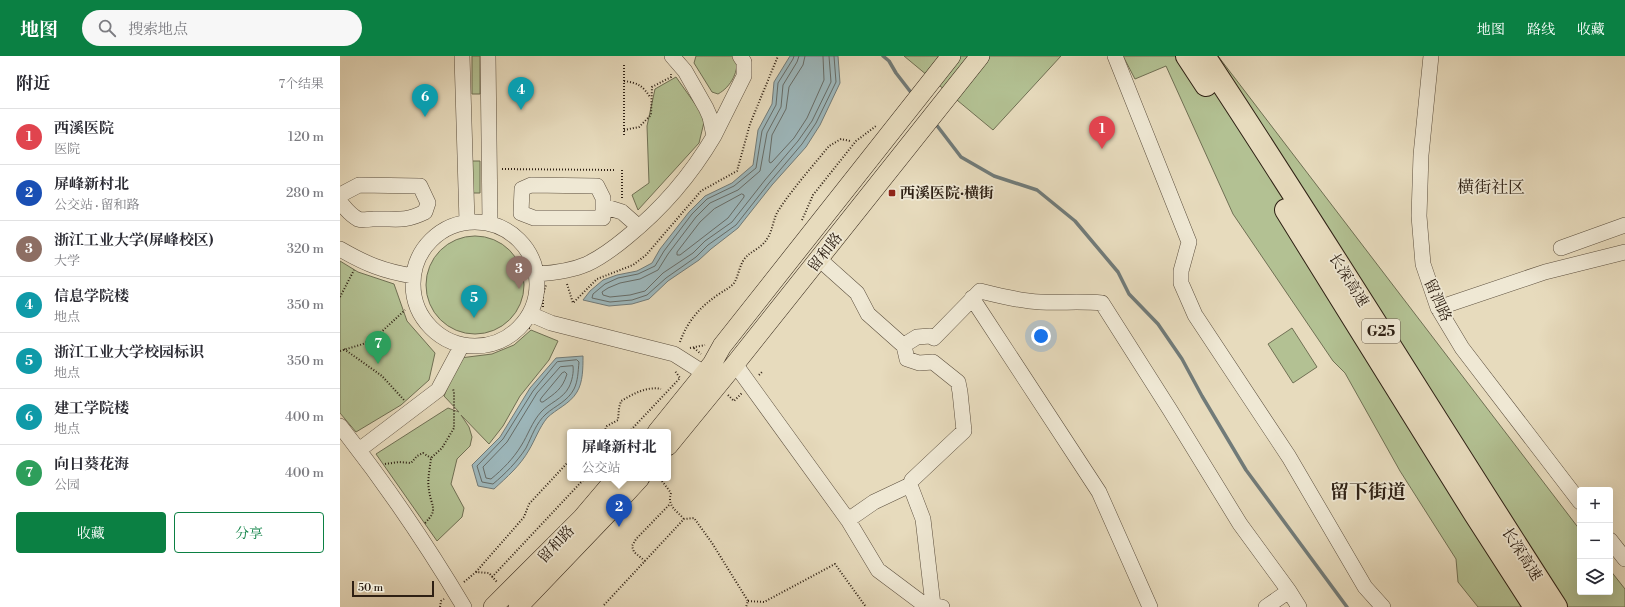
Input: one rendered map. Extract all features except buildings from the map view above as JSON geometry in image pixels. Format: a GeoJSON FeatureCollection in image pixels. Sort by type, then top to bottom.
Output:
{"type":"FeatureCollection","features":[{"type":"Feature","properties":{"kind":"highway","name":"长深高速"},"geometry":{"type":"LineString","coordinates":[[1187,56],[1279,198],[1475,514],[1535,607]]}},
{"type":"Feature","properties":{"kind":"highway","name":"长深高速"},"geometry":{"type":"LineString","coordinates":[[1204,56],[1292,189],[1470,474],[1556,607]]}},
{"type":"Feature","properties":{"kind":"main road","name":"留和路"},"geometry":{"type":"LineString","coordinates":[[671,442],[980,56]]}},
{"type":"Feature","properties":{"kind":"main road","name":"留和路"},"geometry":{"type":"LineString","coordinates":[[659,429],[704,373],[722,346],[949,59]]}},
{"type":"Feature","properties":{"kind":"main road","name":"留和路"},"geometry":{"type":"LineString","coordinates":[[513,600],[613,481]]}},
{"type":"Feature","properties":{"kind":"main road","name":"留和路"},"geometry":{"type":"LineString","coordinates":[[493,607],[513,600],[607,514],[637,481]]}},
{"type":"Feature","properties":{"kind":"street"},"geometry":{"type":"LineString","coordinates":[[462,56],[467,222]]}},
{"type":"Feature","properties":{"kind":"street"},"geometry":{"type":"LineString","coordinates":[[488,56],[490,222]]}},
{"type":"Feature","properties":{"kind":"street"},"geometry":{"type":"LineString","coordinates":[[537,274],[563,271],[587,264],[610,252],[639,227],[676,190],[698,163],[714,136],[744,76],[744,62],[740,56]]}},
{"type":"Feature","properties":{"kind":"street"},"geometry":{"type":"LineString","coordinates":[[1115,56],[1189,242],[1181,271],[1181,283],[1195,315],[1290,457],[1365,587],[1383,607]]}},
{"type":"Feature","properties":{"kind":"street","name":"留泗路"},"geometry":{"type":"LineString","coordinates":[[1431,56],[1421,155],[1419,216],[1423,264],[1438,308],[1462,348],[1577,498]]}},
{"type":"Feature","properties":{"kind":"street"},"geometry":{"type":"LineString","coordinates":[[671,63],[685,71],[706,108],[710,117],[714,136]]}},
{"type":"Feature","properties":{"kind":"street"},"geometry":{"type":"LineString","coordinates":[[340,195],[359,185],[420,186],[428,203],[424,212],[413,218],[396,220],[360,220],[351,215],[340,202]]}},
{"type":"Feature","properties":{"kind":"street"},"geometry":{"type":"LineString","coordinates":[[531,186],[597,186],[603,198],[603,206],[603,218],[534,218],[521,213],[522,189],[531,186]]}},
{"type":"Feature","properties":{"kind":"street"},"geometry":{"type":"LineString","coordinates":[[603,206],[622,212],[639,227]]}},
{"type":"Feature","properties":{"kind":"street"},"geometry":{"type":"LineString","coordinates":[[532,320],[537,274],[527,249],[518,238],[507,230],[490,222],[467,222],[442,232],[431,240],[422,251],[416,263],[413,276],[413,291],[417,306],[424,320],[434,331],[459,349],[493,344],[508,337],[520,327],[532,320],[551,323],[674,354],[704,373]]}},
{"type":"Feature","properties":{"kind":"street"},"geometry":{"type":"LineString","coordinates":[[1561,248],[1625,224]]}},
{"type":"Feature","properties":{"kind":"street"},"geometry":{"type":"LineString","coordinates":[[340,250],[359,260],[387,271],[413,276]]}},
{"type":"Feature","properties":{"kind":"street"},"geometry":{"type":"LineString","coordinates":[[1438,308],[1545,272],[1625,252]]}},
{"type":"Feature","properties":{"kind":"street"},"geometry":{"type":"LineString","coordinates":[[819,259],[857,293],[868,314],[904,345],[907,359],[919,363],[933,362],[958,382],[960,392],[964,430],[912,480],[910,485],[874,502],[848,520]]}},
{"type":"Feature","properties":{"kind":"street"},"geometry":{"type":"LineString","coordinates":[[904,345],[917,337],[930,336],[934,338],[980,291],[1012,299],[1039,302],[1076,301],[1102,303],[1240,524],[1299,607]]}},
{"type":"Feature","properties":{"kind":"street"},"geometry":{"type":"LineString","coordinates":[[972,298],[1099,492],[1150,607]]}},
{"type":"Feature","properties":{"kind":"street"},"geometry":{"type":"LineString","coordinates":[[359,450],[438,390],[459,349]]}},
{"type":"Feature","properties":{"kind":"street"},"geometry":{"type":"LineString","coordinates":[[735,364],[848,520],[878,570],[922,603],[938,606],[923,518],[910,485]]}},
{"type":"Feature","properties":{"kind":"street"},"geometry":{"type":"LineString","coordinates":[[340,426],[359,450],[416,532],[464,607]]}},
{"type":"Feature","properties":{"kind":"street"},"geometry":{"type":"LineString","coordinates":[[1613,544],[1625,559]]}},
{"type":"Feature","properties":{"kind":"street"},"geometry":{"type":"LineString","coordinates":[[1266,607],[1289,591]]}},
{"type":"Feature","properties":{"kind":"path"},"geometry":{"type":"LineString","coordinates":[[563,271],[573,303],[597,279],[633,265],[646,255],[701,191],[737,171],[750,124],[778,56]]}},
{"type":"Feature","properties":{"kind":"path"},"geometry":{"type":"LineString","coordinates":[[624,130],[639,127],[651,115],[650,97],[652,87],[671,77],[671,63]]}},
{"type":"Feature","properties":{"kind":"path"},"geometry":{"type":"LineString","coordinates":[[624,65],[624,136]]}},
{"type":"Feature","properties":{"kind":"path"},"geometry":{"type":"LineString","coordinates":[[624,82],[635,83],[644,88],[650,97]]}},
{"type":"Feature","properties":{"kind":"path"},"geometry":{"type":"LineString","coordinates":[[799,226],[813,195],[856,141],[878,124]]}},
{"type":"Feature","properties":{"kind":"path"},"geometry":{"type":"LineString","coordinates":[[679,344],[684,330],[694,315],[735,282],[743,260],[751,252],[760,248],[767,239],[772,230],[777,212],[829,146],[841,139],[850,141]]}},
{"type":"Feature","properties":{"kind":"path"},"geometry":{"type":"LineString","coordinates":[[489,169],[614,170]]}},
{"type":"Feature","properties":{"kind":"path"},"geometry":{"type":"LineString","coordinates":[[622,170],[622,212]]}},
{"type":"Feature","properties":{"kind":"path"},"geometry":{"type":"LineString","coordinates":[[340,297],[359,260]]}},
{"type":"Feature","properties":{"kind":"path"},"geometry":{"type":"LineString","coordinates":[[340,351],[363,344],[377,336],[405,310]]}},
{"type":"Feature","properties":{"kind":"path"},"geometry":{"type":"LineString","coordinates":[[459,349],[486,351],[510,341],[525,329],[532,320]]}},
{"type":"Feature","properties":{"kind":"path"},"geometry":{"type":"LineString","coordinates":[[687,346],[694,348],[704,346],[709,340]]}},
{"type":"Feature","properties":{"kind":"path"},"geometry":{"type":"LineString","coordinates":[[344,349],[382,376],[413,409]]}},
{"type":"Feature","properties":{"kind":"path"},"geometry":{"type":"LineString","coordinates":[[631,429],[680,378],[674,366]]}},
{"type":"Feature","properties":{"kind":"path"},"geometry":{"type":"LineString","coordinates":[[416,532],[432,515],[433,509],[428,490],[432,458],[442,448],[454,428],[454,392],[451,386]]}},
{"type":"Feature","properties":{"kind":"path"},"geometry":{"type":"LineString","coordinates":[[606,429],[607,426],[618,420],[621,401],[646,390],[654,388],[661,389]]}},
{"type":"Feature","properties":{"kind":"path"},"geometry":{"type":"LineString","coordinates":[[374,472],[387,463],[411,463],[417,456],[423,454],[432,458]]}},
{"type":"Feature","properties":{"kind":"path"},"geometry":{"type":"LineString","coordinates":[[440,607],[441,601],[476,572],[524,517],[529,504],[567,463]]}},
{"type":"Feature","properties":{"kind":"path"},"geometry":{"type":"LineString","coordinates":[[492,577],[582,481]]}},
{"type":"Feature","properties":{"kind":"path"},"geometry":{"type":"LineString","coordinates":[[662,481],[670,493],[670,504],[684,519]]}},
{"type":"Feature","properties":{"kind":"path"},"geometry":{"type":"LineString","coordinates":[[645,561],[634,552],[632,546],[670,504]]}},
{"type":"Feature","properties":{"kind":"path"},"geometry":{"type":"LineString","coordinates":[[604,605],[684,519],[694,518],[712,543],[748,601]]}},
{"type":"Feature","properties":{"kind":"path"},"geometry":{"type":"LineString","coordinates":[[748,601],[764,602],[835,564],[866,607]]}},
{"type":"Feature","properties":{"kind":"path"},"geometry":{"type":"LineString","coordinates":[[476,572],[489,573],[513,600]]}},
{"type":"Feature","properties":{"kind":"path"},"geometry":{"type":"LineString","coordinates":[[746,607],[748,601]]}},
{"type":"Feature","properties":{"kind":"green space"},"geometry":{"type":"Polygon","coordinates":[[[472,56],[480,56],[480,94],[472,94],[472,56]]]}},
{"type":"Feature","properties":{"kind":"green space"},"geometry":{"type":"Polygon","coordinates":[[[696,56],[736,56],[737,67],[733,78],[723,91],[718,94],[712,92],[694,63],[696,56]]]}},
{"type":"Feature","properties":{"kind":"green space"},"geometry":{"type":"Polygon","coordinates":[[[904,56],[1061,56],[993,130],[904,56]]]}},
{"type":"Feature","properties":{"kind":"green space"},"geometry":{"type":"Polygon","coordinates":[[[1123,56],[1218,56],[1577,526],[1577,595],[1613,595],[1613,574],[1625,589],[1625,607],[1478,607],[1458,582],[1456,559],[1400,471],[1345,373],[1333,361],[1233,214],[1166,66],[1135,79],[1123,56]]]}},
{"type":"Feature","properties":{"kind":"green space"},"geometry":{"type":"Polygon","coordinates":[[[676,77],[705,118],[699,143],[638,210],[632,195],[649,183],[647,126],[655,89],[676,77]]]}},
{"type":"Feature","properties":{"kind":"green space"},"geometry":{"type":"Polygon","coordinates":[[[469,161],[480,161],[480,193],[468,193],[469,161]]]}},
{"type":"Feature","properties":{"kind":"green space"},"geometry":{"type":"Polygon","coordinates":[[[475,236],[494,240],[510,250],[520,266],[524,285],[520,304],[510,320],[494,330],[475,334],[456,330],[440,320],[430,304],[426,285],[430,266],[440,250],[456,240],[475,236]]]}},
{"type":"Feature","properties":{"kind":"green space"},"geometry":{"type":"Polygon","coordinates":[[[340,261],[358,272],[394,284],[407,321],[435,353],[429,380],[401,405],[356,432],[340,413],[340,261]]]}},
{"type":"Feature","properties":{"kind":"green space"},"geometry":{"type":"Polygon","coordinates":[[[1292,328],[1317,367],[1293,383],[1268,344],[1292,328]]]}},
{"type":"Feature","properties":{"kind":"green space"},"geometry":{"type":"Polygon","coordinates":[[[531,330],[558,341],[549,360],[520,396],[503,426],[489,444],[461,415],[469,427],[472,437],[470,446],[457,459],[451,484],[464,508],[462,517],[437,541],[376,454],[448,408],[459,412],[444,396],[460,358],[492,354],[514,345],[531,330]]]}},
{"type":"Feature","properties":{"kind":"water"},"geometry":{"type":"Polygon","coordinates":[[[790,56],[838,56],[840,83],[820,125],[806,147],[772,185],[738,228],[699,260],[668,281],[649,299],[632,304],[609,306],[583,300],[590,291],[603,280],[617,275],[637,271],[652,263],[660,249],[689,212],[705,196],[732,183],[753,165],[758,130],[772,104],[774,82],[790,56]]]}},
{"type":"Feature","properties":{"kind":"water"},"geometry":{"type":"Polygon","coordinates":[[[583,356],[582,379],[574,396],[547,418],[525,456],[504,480],[494,489],[478,486],[472,465],[500,437],[530,388],[556,358],[583,356]]]}},
{"type":"Feature","properties":{"kind":"waterway"},"geometry":{"type":"LineString","coordinates":[[883,56],[889,61],[896,73],[913,95]]}},
{"type":"Feature","properties":{"kind":"waterway"},"geometry":{"type":"LineString","coordinates":[[935,123],[961,157],[994,176],[1037,190],[1075,221],[1118,272],[1129,294],[1158,324],[1182,359],[1246,470],[1347,607]]}},
{"type":"Feature","properties":{"kind":"place","name":"信息学院楼"},"geometry":{"type":"Point","coordinates":[521,110]}},
{"type":"Feature","properties":{"kind":"place","name":"建工学院楼"},"geometry":{"type":"Point","coordinates":[425,117]}},
{"type":"Feature","properties":{"kind":"place","name":"西溪医院"},"geometry":{"type":"Point","coordinates":[1102,149]}},
{"type":"Feature","properties":{"kind":"place","name":"西溪医院·横街"},"geometry":{"type":"Point","coordinates":[892,193]}},
{"type":"Feature","properties":{"kind":"place","name":"浙江工业大学(屏峰校区)"},"geometry":{"type":"Point","coordinates":[519,289]}},
{"type":"Feature","properties":{"kind":"place","name":"浙江工业大学校园标识"},"geometry":{"type":"Point","coordinates":[474,318]}},
{"type":"Feature","properties":{"kind":"place","name":"向日葵花海"},"geometry":{"type":"Point","coordinates":[378,364]}},
{"type":"Feature","properties":{"kind":"place","name":"屏峰新村北"},"geometry":{"type":"Point","coordinates":[619,527]}},
{"type":"Feature","properties":{"kind":"district","name":"横街社区"},"geometry":{"type":"Point","coordinates":[1491,187]}},
{"type":"Feature","properties":{"kind":"district","name":"留下街道"},"geometry":{"type":"Point","coordinates":[1368,491]}}]}
